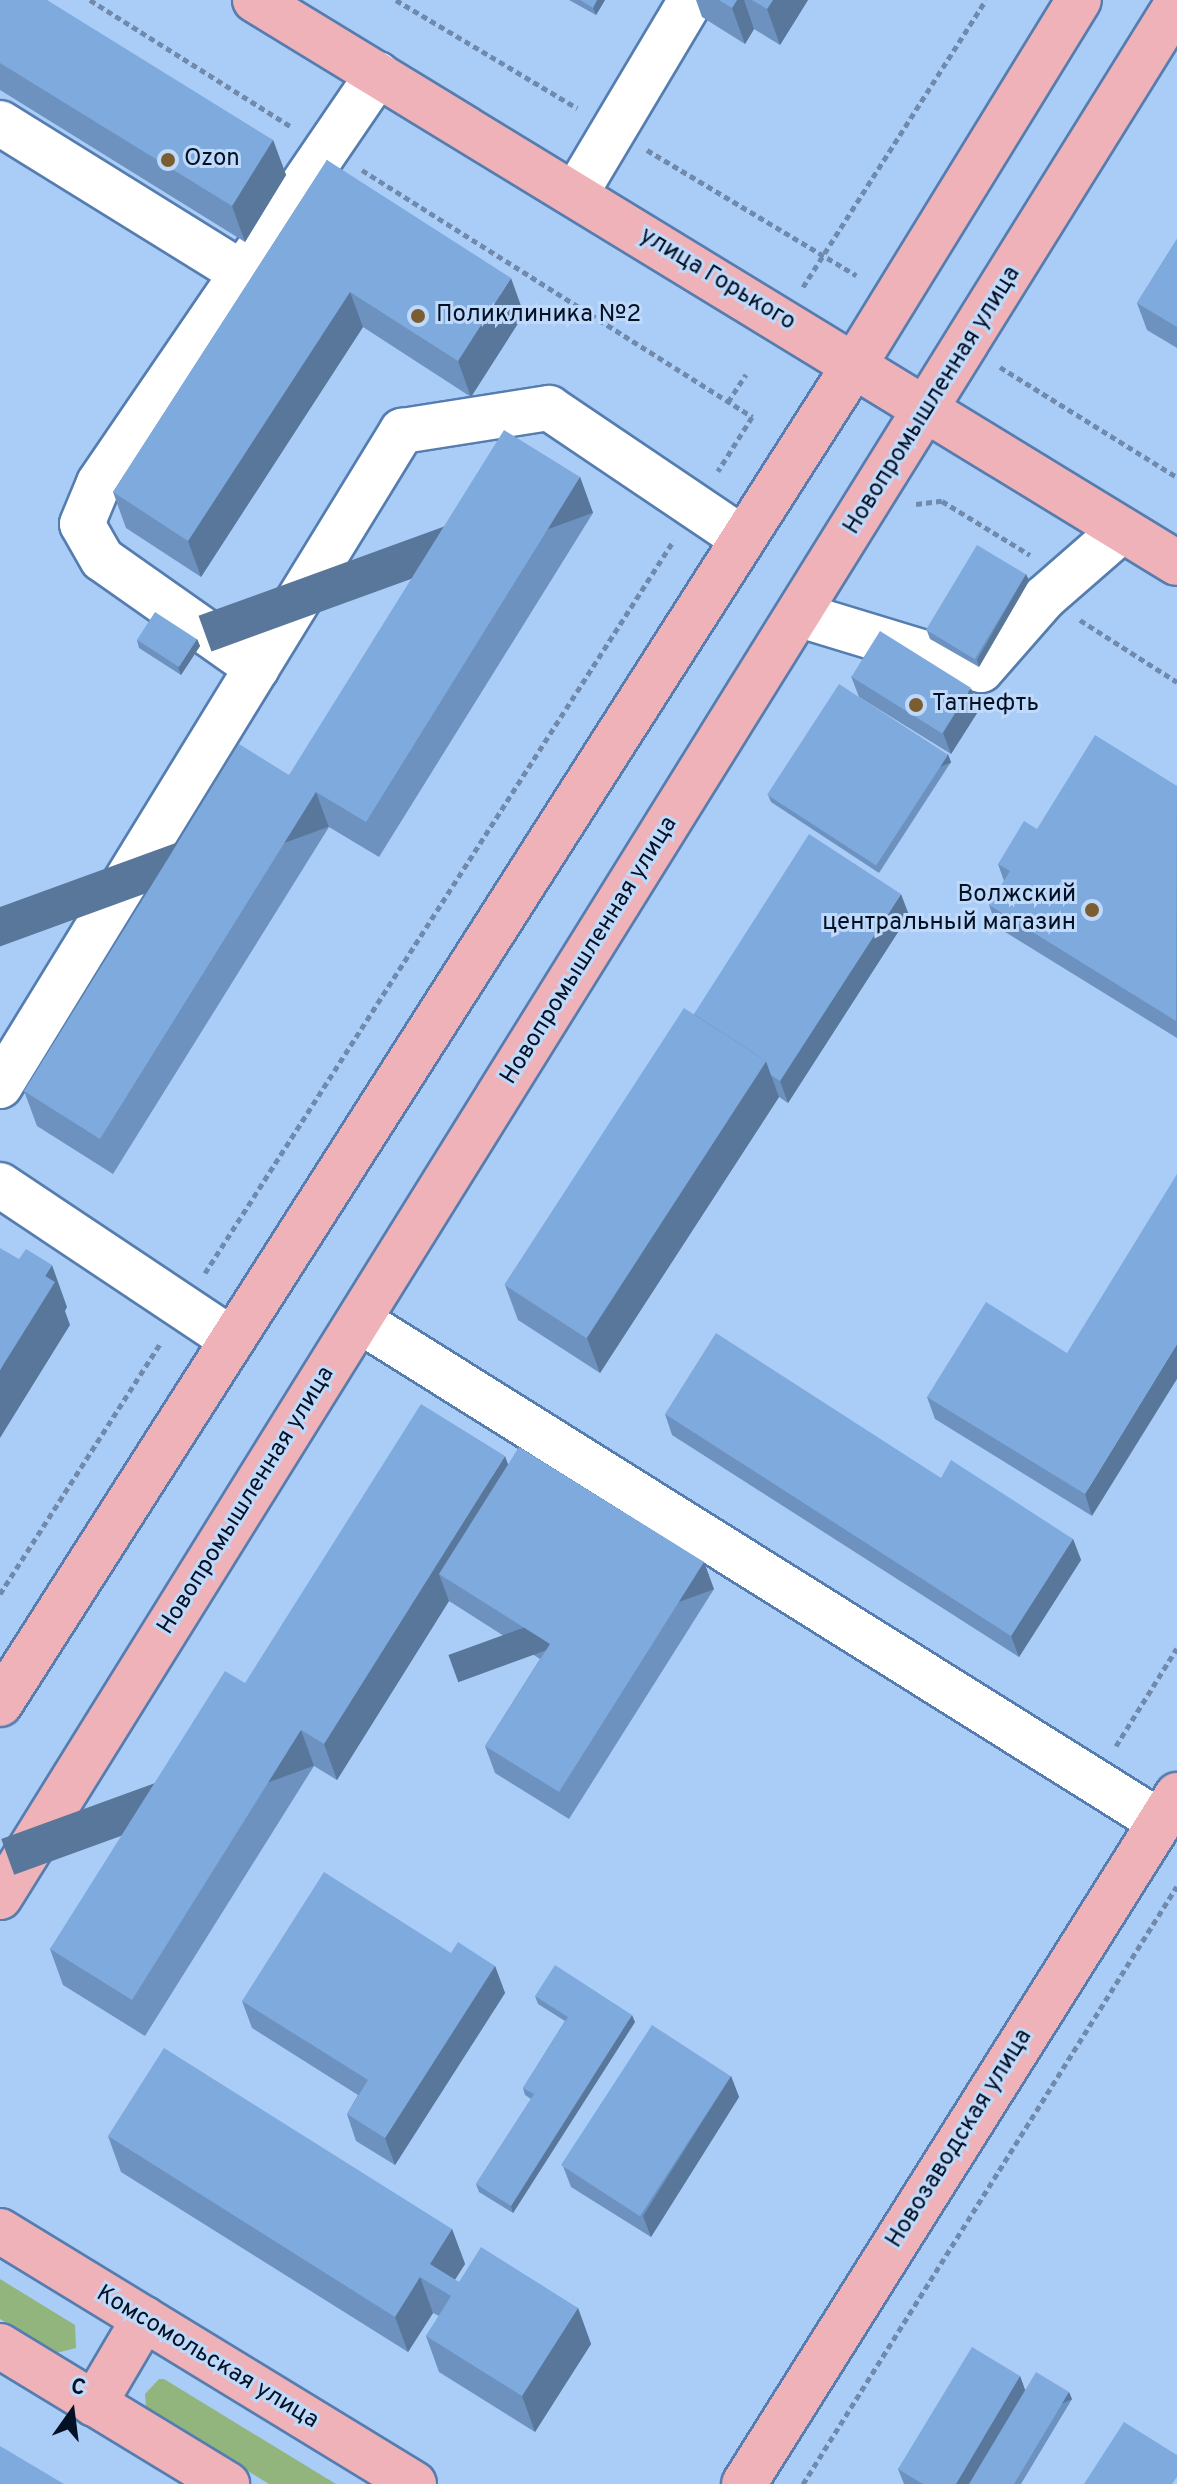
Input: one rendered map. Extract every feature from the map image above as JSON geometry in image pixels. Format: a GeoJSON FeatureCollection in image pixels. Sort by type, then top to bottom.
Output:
{"type":"FeatureCollection","features":[{"type":"Feature","properties":{"kind":"main road","name":"улица Горького"},"geometry":{"type":"LineString","coordinates":[[255,0],[576,193],[1177,563]]}},
{"type":"Feature","properties":{"kind":"main road"},"geometry":{"type":"LineString","coordinates":[[0,1704],[855,364],[1079,0]]}},
{"type":"Feature","properties":{"kind":"main road","name":"Новопромышленная улица"},"geometry":{"type":"LineString","coordinates":[[0,1897],[928,410],[1177,4]]}},
{"type":"Feature","properties":{"kind":"main road","name":"Новозаводская улица"},"geometry":{"type":"LineString","coordinates":[[744,2484],[1168,1808]]}},
{"type":"Feature","properties":{"kind":"main road","name":"Комсомольская улица"},"geometry":{"type":"LineString","coordinates":[[0,2231],[414,2484]]}},
{"type":"Feature","properties":{"kind":"main road"},"geometry":{"type":"LineString","coordinates":[[94,2404],[144,2319]]}},
{"type":"Feature","properties":{"kind":"main road"},"geometry":{"type":"LineString","coordinates":[[0,2346],[227,2484]]}},
{"type":"Feature","properties":{"kind":"lane"},"geometry":{"type":"LineString","coordinates":[[576,193],[691,0]]}},
{"type":"Feature","properties":{"kind":"lane"},"geometry":{"type":"LineString","coordinates":[[257,668],[102,559],[82,524],[99,483],[245,275],[378,74]]}},
{"type":"Feature","properties":{"kind":"lane"},"geometry":{"type":"LineString","coordinates":[[0,123],[245,275]]}},
{"type":"Feature","properties":{"kind":"lane"},"geometry":{"type":"LineString","coordinates":[[0,1086],[402,431],[549,408],[743,539]]}},
{"type":"Feature","properties":{"kind":"lane"},"geometry":{"type":"LineString","coordinates":[[800,615],[981,670],[1056,588],[1122,530]]}},
{"type":"Feature","properties":{"kind":"lane"},"geometry":{"type":"LineString","coordinates":[[0,1185],[232,1340]]}},
{"type":"Feature","properties":{"kind":"lane"},"geometry":{"type":"LineString","coordinates":[[360,1321],[1094,1781],[1168,1808]]}},
{"type":"Feature","properties":{"kind":"path"},"geometry":{"type":"LineString","coordinates":[[90,0],[752,417],[710,483]]}},
{"type":"Feature","properties":{"kind":"path"},"geometry":{"type":"LineString","coordinates":[[396,0],[856,275]]}},
{"type":"Feature","properties":{"kind":"path"},"geometry":{"type":"LineString","coordinates":[[800,291],[986,0]]}},
{"type":"Feature","properties":{"kind":"path"},"geometry":{"type":"LineString","coordinates":[[995,364],[1177,477]]}},
{"type":"Feature","properties":{"kind":"path"},"geometry":{"type":"LineString","coordinates":[[728,402],[746,374]]}},
{"type":"Feature","properties":{"kind":"path"},"geometry":{"type":"LineString","coordinates":[[899,506],[942,501],[1177,682]]}},
{"type":"Feature","properties":{"kind":"path"},"geometry":{"type":"LineString","coordinates":[[0,1594],[676,536]]}},
{"type":"Feature","properties":{"kind":"path"},"geometry":{"type":"LineString","coordinates":[[1094,1781],[1177,1648]]}},
{"type":"Feature","properties":{"kind":"path"},"geometry":{"type":"LineString","coordinates":[[803,2484],[1177,1886]]}},
{"type":"Feature","properties":{"kind":"green space"},"geometry":{"type":"Polygon","coordinates":[[[0,2279],[75,2325],[76,2348],[56,2353],[0,2319],[0,2279]]]}},
{"type":"Feature","properties":{"kind":"green space"},"geometry":{"type":"Polygon","coordinates":[[[159,2379],[164,2379],[336,2484],[269,2484],[146,2408],[145,2394],[159,2379]]]}},
{"type":"Feature","properties":{"kind":"building"},"geometry":{"type":"Polygon","coordinates":[[[0,0],[47,0],[273,140],[232,206],[0,63],[0,0]]]}},
{"type":"Feature","properties":{"kind":"building"},"geometry":{"type":"Polygon","coordinates":[[[580,0],[597,0],[593,8],[580,0]]]}},
{"type":"Feature","properties":{"kind":"building"},"geometry":{"type":"Polygon","coordinates":[[[719,0],[737,0],[732,8],[719,0]]]}},
{"type":"Feature","properties":{"kind":"building"},"geometry":{"type":"Polygon","coordinates":[[[752,0],[773,0],[767,9],[752,0]]]}},
{"type":"Feature","properties":{"kind":"building"},"geometry":{"type":"Polygon","coordinates":[[[327,160],[511,278],[458,361],[350,292],[188,541],[113,492],[327,160]]]}},
{"type":"Feature","properties":{"kind":"building"},"geometry":{"type":"Polygon","coordinates":[[[1177,239],[1177,327],[1137,303],[1177,239]]]}},
{"type":"Feature","properties":{"kind":"building"},"geometry":{"type":"Polygon","coordinates":[[[504,430],[580,477],[366,822],[316,792],[100,1139],[24,1091],[239,744],[289,775],[504,430]]]}},
{"type":"Feature","properties":{"kind":"building"},"geometry":{"type":"Polygon","coordinates":[[[977,545],[1026,574],[975,659],[926,630],[977,545]]]}},
{"type":"Feature","properties":{"kind":"building"},"geometry":{"type":"Polygon","coordinates":[[[155,612],[197,639],[179,667],[137,640],[155,612]]]}},
{"type":"Feature","properties":{"kind":"building"},"geometry":{"type":"Polygon","coordinates":[[[880,631],[971,688],[942,733],[851,677],[880,631]]]}},
{"type":"Feature","properties":{"kind":"building"},"geometry":{"type":"Polygon","coordinates":[[[839,684],[948,755],[876,866],[767,795],[839,684]]]}},
{"type":"Feature","properties":{"kind":"building","name":"Волжский центральный магазин"},"geometry":{"type":"Polygon","coordinates":[[[1095,735],[1177,786],[1176,1021],[989,905],[1010,871],[998,864],[1024,821],[1037,829],[1095,735]]]}},
{"type":"Feature","properties":{"kind":"building"},"geometry":{"type":"Polygon","coordinates":[[[809,834],[901,894],[780,1081],[771,1075],[766,1061],[694,1014],[809,834]]]}},
{"type":"Feature","properties":{"kind":"building"},"geometry":{"type":"Polygon","coordinates":[[[684,1008],[766,1061],[586,1338],[504,1285],[684,1008]]]}},
{"type":"Feature","properties":{"kind":"building"},"geometry":{"type":"Polygon","coordinates":[[[1177,1174],[1177,1344],[1085,1494],[927,1397],[986,1302],[1067,1353],[1177,1174]]]}},
{"type":"Feature","properties":{"kind":"building"},"geometry":{"type":"Polygon","coordinates":[[[0,1248],[19,1259],[26,1249],[52,1265],[45,1276],[55,1282],[0,1370],[0,1248]]]}},
{"type":"Feature","properties":{"kind":"building"},"geometry":{"type":"Polygon","coordinates":[[[716,1333],[941,1478],[951,1460],[1073,1539],[1011,1636],[665,1414],[716,1333]]]}},
{"type":"Feature","properties":{"kind":"building"},"geometry":{"type":"Polygon","coordinates":[[[421,1404],[505,1456],[324,1744],[301,1730],[132,2000],[50,1949],[225,1671],[245,1683],[421,1404]]]}},
{"type":"Feature","properties":{"kind":"building"},"geometry":{"type":"Polygon","coordinates":[[[519,1447],[704,1562],[559,1792],[485,1746],[550,1644],[439,1574],[519,1447]]]}},
{"type":"Feature","properties":{"kind":"building"},"geometry":{"type":"Polygon","coordinates":[[[324,1872],[451,1953],[458,1942],[495,1966],[385,2138],[347,2114],[368,2080],[242,2001],[324,1872]]]}},
{"type":"Feature","properties":{"kind":"building"},"geometry":{"type":"Polygon","coordinates":[[[555,1965],[632,2015],[511,2206],[476,2184],[534,2094],[523,2088],[568,2017],[535,1996],[555,1965]]]}},
{"type":"Feature","properties":{"kind":"building"},"geometry":{"type":"Polygon","coordinates":[[[652,2025],[731,2076],[640,2216],[561,2165],[652,2025]]]}},
{"type":"Feature","properties":{"kind":"building"},"geometry":{"type":"Polygon","coordinates":[[[164,2048],[452,2229],[430,2264],[459,2282],[481,2247],[578,2308],[522,2396],[426,2336],[451,2296],[420,2277],[395,2317],[108,2136],[164,2048]]]}},
{"type":"Feature","properties":{"kind":"building"},"geometry":{"type":"Polygon","coordinates":[[[972,2347],[1020,2376],[956,2484],[923,2484],[898,2469],[972,2347]]]}},
{"type":"Feature","properties":{"kind":"building"},"geometry":{"type":"Polygon","coordinates":[[[1036,2372],[1069,2392],[1014,2484],[969,2484],[1036,2372]]]}},
{"type":"Feature","properties":{"kind":"building"},"geometry":{"type":"Polygon","coordinates":[[[1124,2422],[1177,2455],[1177,2477],[1172,2484],[1084,2484],[1124,2422]]]}},
{"type":"Feature","properties":{"kind":"building"},"geometry":{"type":"Polygon","coordinates":[[[0,2446],[64,2484],[0,2484],[0,2446]]]}},
{"type":"Feature","properties":{"kind":"place","name":"Ozon"},"geometry":{"type":"Point","coordinates":[168,160]}},
{"type":"Feature","properties":{"kind":"place","name":"Поликлиника №2"},"geometry":{"type":"Point","coordinates":[418,316]}},
{"type":"Feature","properties":{"kind":"place","name":"Татнефть"},"geometry":{"type":"Point","coordinates":[916,705]}},
{"type":"Feature","properties":{"kind":"place","name":"Волжский центральный магазин"},"geometry":{"type":"Point","coordinates":[1092,910]}}]}
